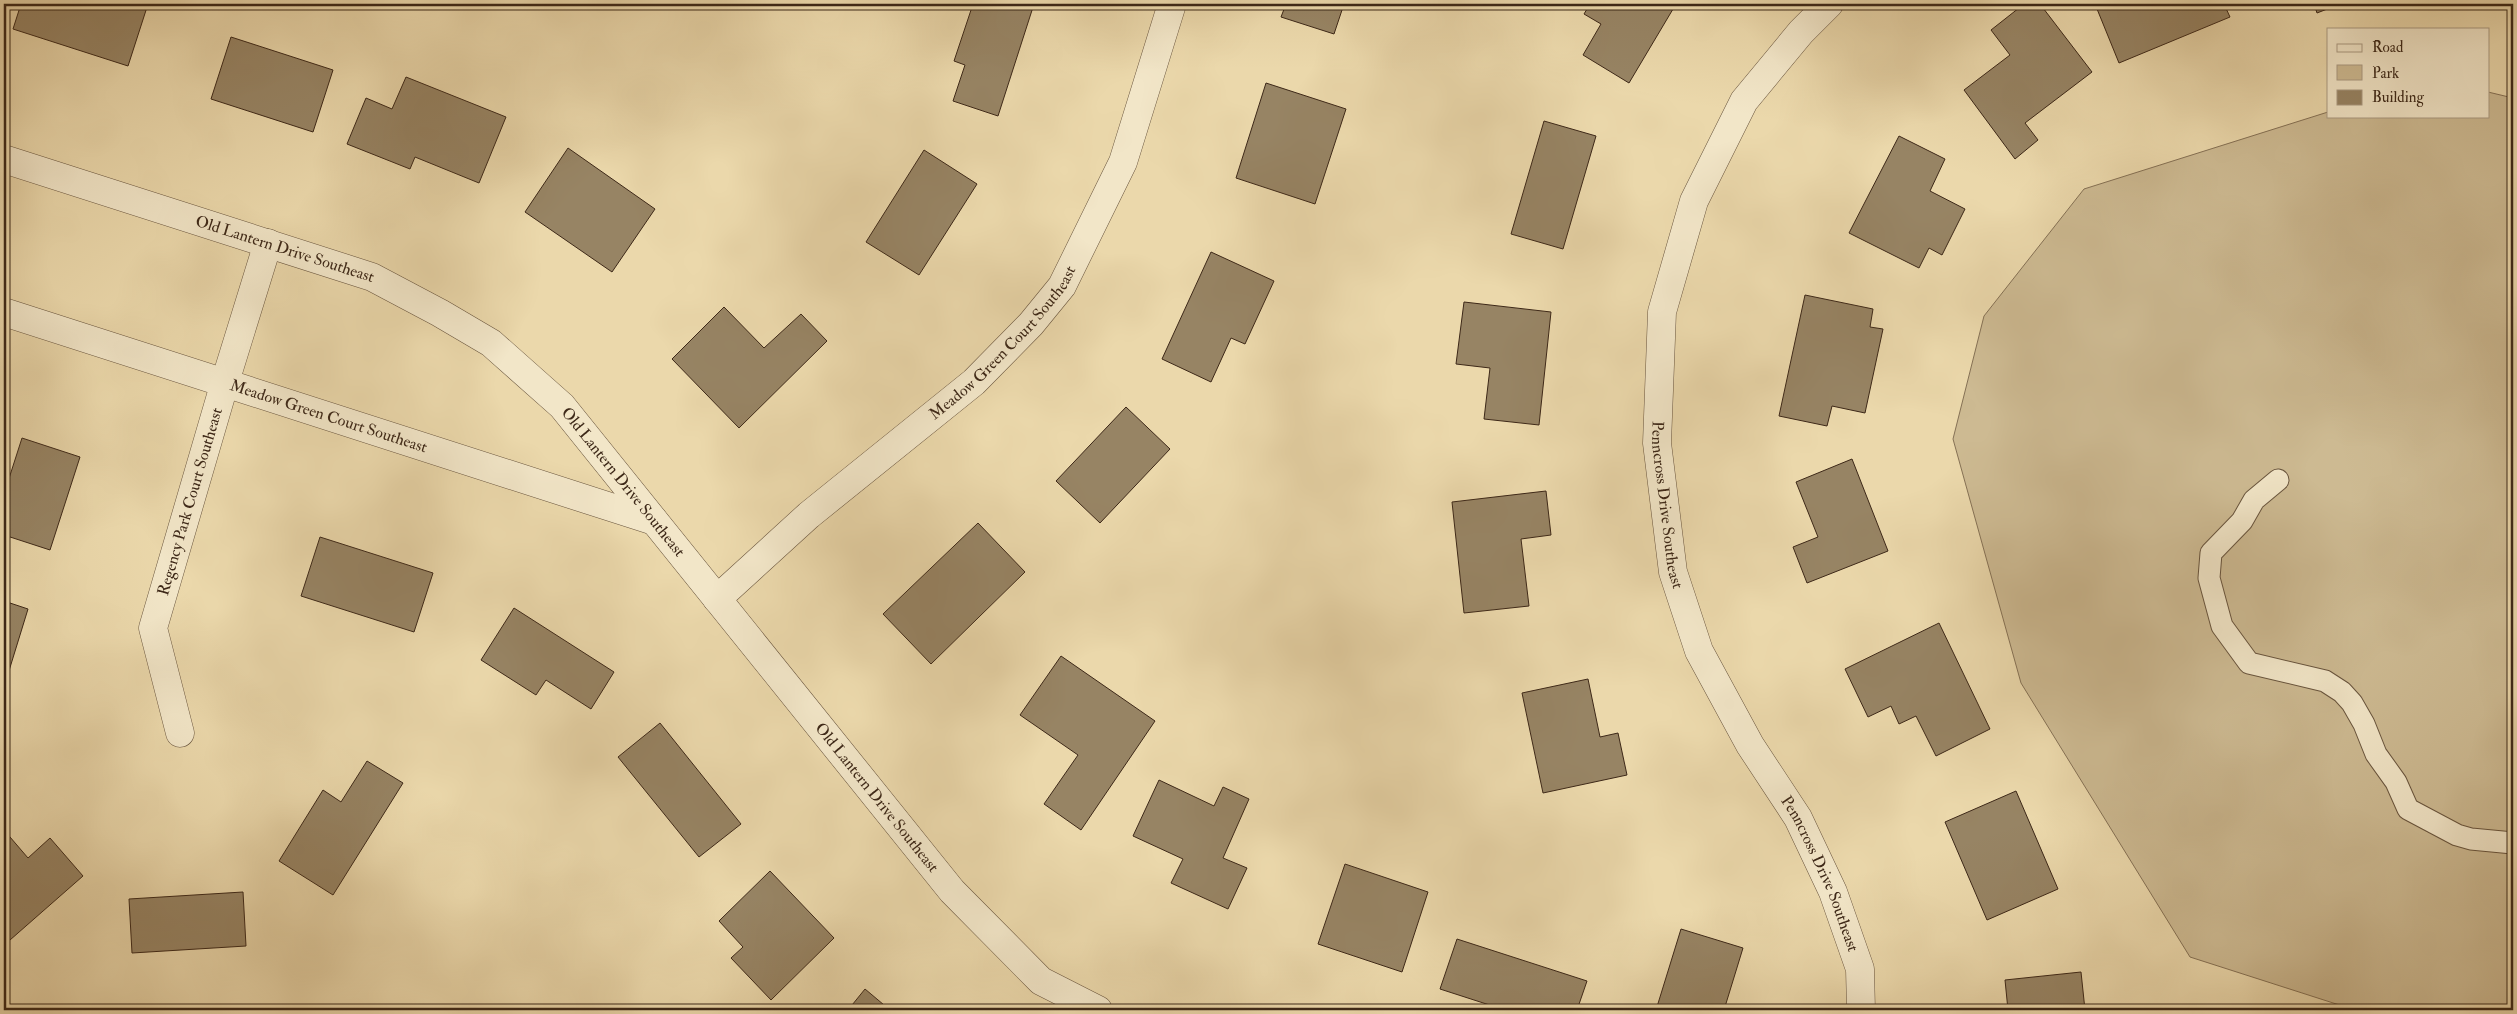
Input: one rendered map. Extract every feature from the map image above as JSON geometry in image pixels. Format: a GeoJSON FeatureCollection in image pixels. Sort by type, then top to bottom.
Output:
{"type":"FeatureCollection","features":[{"type":"Feature","properties":{"kind":"street","name":"Meadow Green Court Southeast"},"geometry":{"type":"LineString","coordinates":[[717,599],[809,515],[974,382],[1032,324],[1062,286],[1123,162],[1172,4]]}},
{"type":"Feature","properties":{"kind":"street","name":"Penncross Drive Southeast"},"geometry":{"type":"LineString","coordinates":[[1829,4],[1801,32],[1744,101],[1694,201],[1662,312],[1657,443],[1673,572],[1699,651],[1750,745],[1798,818],[1833,892],[1860,969],[1861,1010]]}},
{"type":"Feature","properties":{"kind":"street","name":"Old Lantern Drive Southeast"},"geometry":{"type":"LineString","coordinates":[[4,158],[372,277],[440,313],[490,343],[562,406],[952,892],[1041,981],[1098,1010]]}},
{"type":"Feature","properties":{"kind":"street","name":"Regency Park Court Southeast"},"geometry":{"type":"LineString","coordinates":[[180,733],[153,628],[225,382],[268,244]]}},
{"type":"Feature","properties":{"kind":"street","name":"Meadow Green Court Southeast"},"geometry":{"type":"LineString","coordinates":[[4,312],[654,521]]}},
{"type":"Feature","properties":{"kind":"lane"},"geometry":{"type":"LineString","coordinates":[[2278,480],[2254,500],[2242,521],[2211,553],[2209,578],[2222,626],[2249,663],[2326,681],[2342,692],[2357,712],[2376,754],[2396,782],[2408,809],[2457,835],[2513,843]]}},
{"type":"Feature","properties":{"kind":"green space"},"geometry":{"type":"Polygon","coordinates":[[[2490,92],[2513,98],[2513,1010],[2355,1010],[2190,957],[2021,683],[1953,439],[1984,316],[2084,189],[2327,112],[2327,118],[2490,118],[2490,92]]]}},
{"type":"Feature","properties":{"kind":"building"},"geometry":{"type":"Polygon","coordinates":[[[21,4],[148,4],[128,66],[13,29],[21,4]]]}},
{"type":"Feature","properties":{"kind":"building"},"geometry":{"type":"Polygon","coordinates":[[[973,4],[1034,4],[998,116],[953,101],[965,65],[954,61],[973,4]]]}},
{"type":"Feature","properties":{"kind":"building"},"geometry":{"type":"Polygon","coordinates":[[[1286,4],[1344,4],[1334,34],[1281,17],[1286,4]]]}},
{"type":"Feature","properties":{"kind":"building"},"geometry":{"type":"Polygon","coordinates":[[[1590,4],[1676,4],[1629,83],[1583,55],[1601,24],[1584,14],[1590,4]]]}},
{"type":"Feature","properties":{"kind":"building"},"geometry":{"type":"Polygon","coordinates":[[[2024,4],[2040,4],[2092,72],[2025,123],[2038,140],[2015,159],[1964,90],[2010,55],[1991,30],[2024,4]]]}},
{"type":"Feature","properties":{"kind":"building"},"geometry":{"type":"Polygon","coordinates":[[[2095,4],[2224,4],[2230,17],[2119,63],[2095,4]]]}},
{"type":"Feature","properties":{"kind":"building"},"geometry":{"type":"Polygon","coordinates":[[[2314,4],[2340,4],[2317,13],[2314,4]]]}},
{"type":"Feature","properties":{"kind":"building"},"geometry":{"type":"Polygon","coordinates":[[[231,37],[333,70],[313,132],[211,99],[231,37]]]}},
{"type":"Feature","properties":{"kind":"building"},"geometry":{"type":"Polygon","coordinates":[[[406,77],[506,117],[479,183],[415,157],[410,169],[347,144],[366,98],[392,109],[406,77]]]}},
{"type":"Feature","properties":{"kind":"building"},"geometry":{"type":"Polygon","coordinates":[[[1266,83],[1346,109],[1315,204],[1236,178],[1266,83]]]}},
{"type":"Feature","properties":{"kind":"building"},"geometry":{"type":"Polygon","coordinates":[[[1544,121],[1596,136],[1563,249],[1511,234],[1544,121]]]}},
{"type":"Feature","properties":{"kind":"building"},"geometry":{"type":"Polygon","coordinates":[[[1899,136],[1945,159],[1930,191],[1965,209],[1942,255],[1929,248],[1919,268],[1849,233],[1899,136]]]}},
{"type":"Feature","properties":{"kind":"building"},"geometry":{"type":"Polygon","coordinates":[[[568,148],[655,209],[612,272],[525,212],[568,148]]]}},
{"type":"Feature","properties":{"kind":"building"},"geometry":{"type":"Polygon","coordinates":[[[924,150],[977,184],[919,275],[866,242],[924,150]]]}},
{"type":"Feature","properties":{"kind":"building"},"geometry":{"type":"Polygon","coordinates":[[[1211,252],[1274,281],[1245,344],[1231,338],[1211,382],[1162,359],[1211,252]]]}},
{"type":"Feature","properties":{"kind":"building"},"geometry":{"type":"Polygon","coordinates":[[[1805,295],[1873,309],[1870,327],[1883,329],[1865,413],[1832,406],[1827,426],[1779,416],[1805,295]]]}},
{"type":"Feature","properties":{"kind":"building"},"geometry":{"type":"Polygon","coordinates":[[[1464,302],[1551,312],[1539,425],[1484,419],[1490,368],[1456,364],[1464,302]]]}},
{"type":"Feature","properties":{"kind":"building"},"geometry":{"type":"Polygon","coordinates":[[[724,307],[764,348],[801,314],[827,341],[739,428],[672,359],[724,307]]]}},
{"type":"Feature","properties":{"kind":"building"},"geometry":{"type":"Polygon","coordinates":[[[1126,407],[1170,449],[1100,523],[1056,481],[1126,407]]]}},
{"type":"Feature","properties":{"kind":"building"},"geometry":{"type":"Polygon","coordinates":[[[22,438],[80,457],[50,550],[4,535],[4,494],[22,438]]]}},
{"type":"Feature","properties":{"kind":"building"},"geometry":{"type":"Polygon","coordinates":[[[1852,459],[1888,551],[1807,583],[1793,547],[1818,537],[1796,482],[1852,459]]]}},
{"type":"Feature","properties":{"kind":"building"},"geometry":{"type":"Polygon","coordinates":[[[1546,491],[1551,535],[1521,539],[1529,606],[1464,613],[1452,502],[1546,491]]]}},
{"type":"Feature","properties":{"kind":"building"},"geometry":{"type":"Polygon","coordinates":[[[978,523],[1025,572],[931,664],[883,614],[978,523]]]}},
{"type":"Feature","properties":{"kind":"building"},"geometry":{"type":"Polygon","coordinates":[[[320,537],[433,573],[414,632],[301,596],[320,537]]]}},
{"type":"Feature","properties":{"kind":"building"},"geometry":{"type":"Polygon","coordinates":[[[4,601],[28,609],[4,687],[4,601]]]}},
{"type":"Feature","properties":{"kind":"building"},"geometry":{"type":"Polygon","coordinates":[[[514,608],[614,672],[591,709],[546,680],[536,695],[481,660],[514,608]]]}},
{"type":"Feature","properties":{"kind":"building"},"geometry":{"type":"Polygon","coordinates":[[[1939,623],[1990,729],[1936,756],[1916,716],[1899,724],[1891,706],[1868,717],[1845,669],[1939,623]]]}},
{"type":"Feature","properties":{"kind":"building"},"geometry":{"type":"Polygon","coordinates":[[[1061,656],[1155,721],[1081,830],[1044,804],[1078,755],[1020,715],[1061,656]]]}},
{"type":"Feature","properties":{"kind":"building"},"geometry":{"type":"Polygon","coordinates":[[[1588,679],[1600,737],[1618,733],[1627,775],[1543,793],[1522,693],[1588,679]]]}},
{"type":"Feature","properties":{"kind":"building"},"geometry":{"type":"Polygon","coordinates":[[[660,723],[741,824],[699,857],[618,757],[660,723]]]}},
{"type":"Feature","properties":{"kind":"building"},"geometry":{"type":"Polygon","coordinates":[[[367,761],[403,783],[333,895],[279,861],[323,790],[341,802],[367,761]]]}},
{"type":"Feature","properties":{"kind":"building"},"geometry":{"type":"Polygon","coordinates":[[[1159,780],[1214,806],[1223,787],[1249,799],[1223,858],[1247,868],[1228,909],[1171,883],[1183,859],[1133,836],[1159,780]]]}},
{"type":"Feature","properties":{"kind":"building"},"geometry":{"type":"Polygon","coordinates":[[[2016,791],[2058,889],[1987,920],[1945,822],[2016,791]]]}},
{"type":"Feature","properties":{"kind":"building"},"geometry":{"type":"Polygon","coordinates":[[[4,830],[28,858],[50,838],[83,876],[10,940],[4,934],[4,830]]]}},
{"type":"Feature","properties":{"kind":"building"},"geometry":{"type":"Polygon","coordinates":[[[1345,864],[1428,892],[1402,972],[1318,944],[1345,864]]]}},
{"type":"Feature","properties":{"kind":"building"},"geometry":{"type":"Polygon","coordinates":[[[770,871],[834,938],[771,1000],[731,958],[743,947],[719,921],[770,871]]]}},
{"type":"Feature","properties":{"kind":"building"},"geometry":{"type":"Polygon","coordinates":[[[243,892],[246,946],[132,953],[129,899],[243,892]]]}},
{"type":"Feature","properties":{"kind":"building"},"geometry":{"type":"Polygon","coordinates":[[[1681,929],[1743,948],[1724,1010],[1656,1010],[1681,929]]]}},
{"type":"Feature","properties":{"kind":"building"},"geometry":{"type":"Polygon","coordinates":[[[1457,939],[1587,981],[1577,1010],[1505,1010],[1440,989],[1457,939]]]}},
{"type":"Feature","properties":{"kind":"building"},"geometry":{"type":"Polygon","coordinates":[[[2081,972],[2085,1010],[2008,1010],[2005,980],[2081,972]]]}},
{"type":"Feature","properties":{"kind":"building"},"geometry":{"type":"Polygon","coordinates":[[[865,989],[890,1010],[848,1010],[865,989]]]}}]}
